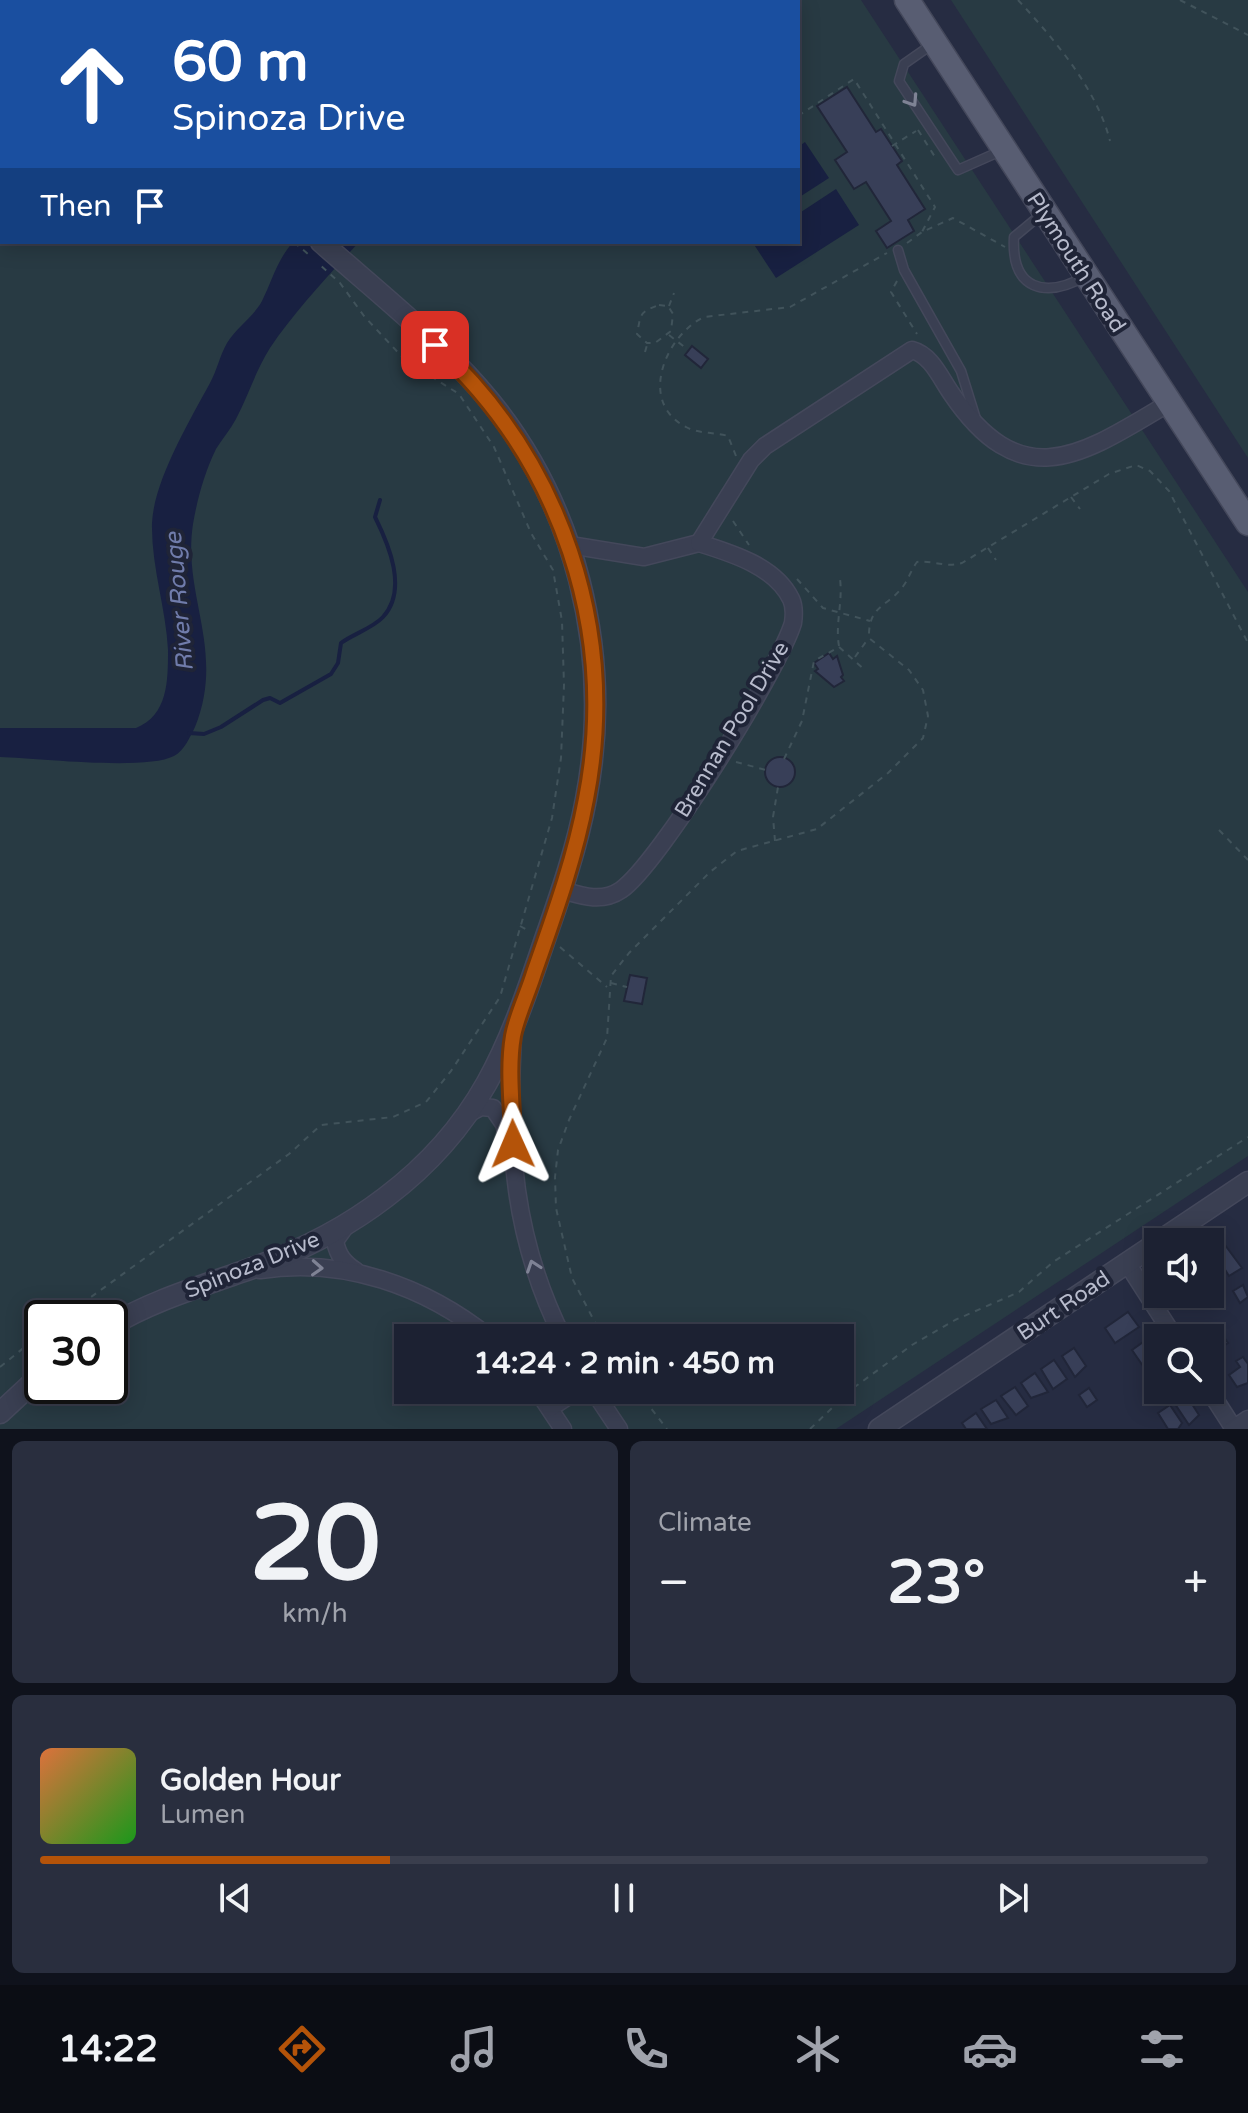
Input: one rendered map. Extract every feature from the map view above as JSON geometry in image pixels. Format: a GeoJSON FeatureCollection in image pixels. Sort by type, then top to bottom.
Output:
{"type":"FeatureCollection","features":[{"type":"Feature","properties":{"kind":"main road","name":"Plymouth Road"},"geometry":{"type":"LineString","coordinates":[[907,0],[1248,523]]}},
{"type":"Feature","properties":{"kind":"street","name":"Spinoza Drive"},"geometry":{"type":"LineString","coordinates":[[128,1317],[164,1299],[299,1249],[352,1220],[407,1180],[434,1155],[468,1114],[513,1035],[562,890],[586,799],[594,698],[590,630],[570,545],[541,479],[505,421],[455,363],[346,276],[322,244]]}},
{"type":"Feature","properties":{"kind":"street"},"geometry":{"type":"LineString","coordinates":[[570,545],[644,557],[699,543],[751,460],[774,439],[912,350],[924,353],[961,409],[989,437],[1025,456],[1053,459],[1101,444],[1169,403]]}},
{"type":"Feature","properties":{"kind":"street","name":"Brennan Pool Drive"},"geometry":{"type":"LineString","coordinates":[[562,890],[599,898],[622,890],[662,843],[721,753],[793,623],[791,599],[773,577],[736,555],[699,543]]}},
{"type":"Feature","properties":{"kind":"street"},"geometry":{"type":"LineString","coordinates":[[513,1035],[513,1169]]}},
{"type":"Feature","properties":{"kind":"street"},"geometry":{"type":"LineString","coordinates":[[468,1114],[488,1107],[499,1114],[513,1169],[526,1246],[557,1324]]}},
{"type":"Feature","properties":{"kind":"street","name":"Burt Road"},"geometry":{"type":"LineString","coordinates":[[879,1429],[1248,1182]]}},
{"type":"Feature","properties":{"kind":"street"},"geometry":{"type":"LineString","coordinates":[[352,1220],[335,1241],[343,1262],[363,1274],[435,1300],[470,1324]]}},
{"type":"Feature","properties":{"kind":"street"},"geometry":{"type":"LineString","coordinates":[[1127,1263],[1166,1324]]}},
{"type":"Feature","properties":{"kind":"street"},"geometry":{"type":"LineString","coordinates":[[239,1273],[306,1267],[363,1274]]}},
{"type":"Feature","properties":{"kind":"street"},"geometry":{"type":"LineString","coordinates":[[0,1413],[24,1391]]}},
{"type":"Feature","properties":{"kind":"street"},"geometry":{"type":"LineString","coordinates":[[547,1404],[563,1429]]}},
{"type":"Feature","properties":{"kind":"street"},"geometry":{"type":"LineString","coordinates":[[550,1408],[556,1404]]}},
{"type":"Feature","properties":{"kind":"street"},"geometry":{"type":"LineString","coordinates":[[602,1404],[619,1429]]}},
{"type":"Feature","properties":{"kind":"street"},"geometry":{"type":"LineString","coordinates":[[1218,1404],[1233,1429],[1248,1419]]}},
{"type":"Feature","properties":{"kind":"lane"},"geometry":{"type":"LineString","coordinates":[[935,43],[904,64],[899,81],[958,170],[1004,150]]}},
{"type":"Feature","properties":{"kind":"lane"},"geometry":{"type":"LineString","coordinates":[[1044,212],[1014,237],[1013,251],[1017,266],[1029,283],[1046,290],[1063,289],[1086,276]]}},
{"type":"Feature","properties":{"kind":"lane"},"geometry":{"type":"LineString","coordinates":[[898,250],[904,270],[961,371],[978,426]]}},
{"type":"Feature","properties":{"kind":"path"},"geometry":{"type":"LineString","coordinates":[[1018,0],[1081,80],[1102,114],[1110,141]]}},
{"type":"Feature","properties":{"kind":"path"},"geometry":{"type":"LineString","coordinates":[[1180,0],[1248,35]]}},
{"type":"Feature","properties":{"kind":"path"},"geometry":{"type":"LineString","coordinates":[[800,115],[854,79],[935,207],[922,232]]}},
{"type":"Feature","properties":{"kind":"path"},"geometry":{"type":"LineString","coordinates":[[894,145],[917,130],[935,157]]}},
{"type":"Feature","properties":{"kind":"path"},"geometry":{"type":"LineString","coordinates":[[732,469],[736,455],[728,436],[687,428],[667,408],[661,373],[664,357],[675,339],[704,317],[790,307],[880,255],[898,250],[922,232],[953,218],[1013,251]]}},
{"type":"Feature","properties":{"kind":"path"},"geometry":{"type":"LineString","coordinates":[[904,270],[891,292],[918,336],[919,352]]}},
{"type":"Feature","properties":{"kind":"path"},"geometry":{"type":"LineString","coordinates":[[87,1300],[289,1154],[321,1125],[393,1117],[426,1102],[500,997],[552,818],[561,758],[562,621],[553,570],[531,533],[494,447],[459,394],[405,360],[364,316],[346,276]]}},
{"type":"Feature","properties":{"kind":"path"},"geometry":{"type":"LineString","coordinates":[[669,307],[659,305],[641,312],[637,319],[637,334],[647,343],[655,343],[668,334],[674,319],[669,307],[674,293]]}},
{"type":"Feature","properties":{"kind":"path"},"geometry":{"type":"LineString","coordinates":[[668,334],[687,349]]}},
{"type":"Feature","properties":{"kind":"path"},"geometry":{"type":"LineString","coordinates":[[645,352],[647,343]]}},
{"type":"Feature","properties":{"kind":"path"},"geometry":{"type":"LineString","coordinates":[[855,658],[869,638],[874,612],[903,586],[917,562],[927,561],[949,567],[988,548],[1121,468],[1136,465],[1150,471],[1169,491],[1248,643]]}},
{"type":"Feature","properties":{"kind":"path"},"geometry":{"type":"LineString","coordinates":[[728,496],[732,519],[744,540],[757,551]]}},
{"type":"Feature","properties":{"kind":"path"},"geometry":{"type":"LineString","coordinates":[[1071,497],[1080,509]]}},
{"type":"Feature","properties":{"kind":"path"},"geometry":{"type":"LineString","coordinates":[[988,548],[996,560]]}},
{"type":"Feature","properties":{"kind":"path"},"geometry":{"type":"LineString","coordinates":[[792,574],[815,602],[870,621]]}},
{"type":"Feature","properties":{"kind":"path"},"geometry":{"type":"LineString","coordinates":[[839,647],[840,579]]}},
{"type":"Feature","properties":{"kind":"path"},"geometry":{"type":"LineString","coordinates":[[596,1324],[572,1278],[556,1208],[555,1177],[558,1150],[565,1130],[607,1038],[609,983],[629,953],[710,872],[737,851],[817,829],[888,773],[923,738],[928,716],[923,690],[909,670],[869,638]]}},
{"type":"Feature","properties":{"kind":"path"},"geometry":{"type":"LineString","coordinates":[[839,647],[855,658],[866,671]]}},
{"type":"Feature","properties":{"kind":"path"},"geometry":{"type":"LineString","coordinates":[[784,759],[802,721],[811,666],[839,647]]}},
{"type":"Feature","properties":{"kind":"path"},"geometry":{"type":"LineString","coordinates":[[721,753],[739,763],[766,770]]}},
{"type":"Feature","properties":{"kind":"path"},"geometry":{"type":"LineString","coordinates":[[775,841],[773,817],[778,787]]}},
{"type":"Feature","properties":{"kind":"path"},"geometry":{"type":"LineString","coordinates":[[1219,830],[1248,860]]}},
{"type":"Feature","properties":{"kind":"path"},"geometry":{"type":"LineString","coordinates":[[520,926],[529,931]]}},
{"type":"Feature","properties":{"kind":"path"},"geometry":{"type":"LineString","coordinates":[[556,945],[596,974],[608,988]]}},
{"type":"Feature","properties":{"kind":"path"},"geometry":{"type":"LineString","coordinates":[[609,983],[627,987]]}},
{"type":"Feature","properties":{"kind":"path"},"geometry":{"type":"LineString","coordinates":[[810,1429],[852,1389],[912,1345],[955,1320],[1019,1292],[1053,1262],[1248,1137]]}},
{"type":"Feature","properties":{"kind":"path"},"geometry":{"type":"LineString","coordinates":[[0,1367],[24,1348]]}},
{"type":"Feature","properties":{"kind":"path"},"geometry":{"type":"LineString","coordinates":[[648,1404],[667,1429]]}},
{"type":"Feature","properties":{"kind":"shaded area"},"geometry":{"type":"Polygon","coordinates":[[[800,0],[861,0],[1248,592],[1248,1156],[836,1429],[0,1429],[0,244],[800,244],[800,0]]]}},
{"type":"Feature","properties":{"kind":"shaded area"},"geometry":{"type":"Polygon","coordinates":[[[951,0],[1248,0],[1248,458],[951,0]]]}},
{"type":"Feature","properties":{"kind":"water"},"geometry":{"type":"Polygon","coordinates":[[[805,142],[829,178],[800,197],[800,146],[805,142]]]}},
{"type":"Feature","properties":{"kind":"water"},"geometry":{"type":"Polygon","coordinates":[[[836,189],[859,225],[776,278],[754,244],[800,244],[800,213],[836,189]]]}},
{"type":"Feature","properties":{"kind":"water","name":"River Rouge"},"geometry":{"type":"Polygon","coordinates":[[[291,244],[357,244],[279,334],[260,365],[236,419],[216,449],[205,476],[193,524],[191,550],[206,673],[203,699],[189,739],[174,756],[140,763],[0,757],[0,728],[136,728],[147,722],[160,706],[168,673],[168,650],[152,539],[154,506],[159,488],[222,352],[235,332],[259,306],[291,244]]]}},
{"type":"Feature","properties":{"kind":"building"},"geometry":{"type":"Polygon","coordinates":[[[847,87],[876,132],[881,129],[902,161],[897,165],[925,209],[908,220],[914,231],[887,248],[876,231],[891,221],[866,182],[854,189],[835,160],[847,152],[817,106],[847,87]]]}},
{"type":"Feature","properties":{"kind":"building"},"geometry":{"type":"Polygon","coordinates":[[[692,346],[708,359],[701,368],[685,355],[692,346]]]}},
{"type":"Feature","properties":{"kind":"building"},"geometry":{"type":"Polygon","coordinates":[[[829,653],[833,659],[837,656],[844,681],[834,687],[815,671],[818,669],[814,663],[829,653]]]}},
{"type":"Feature","properties":{"kind":"building"},"geometry":{"type":"Polygon","coordinates":[[[780,757],[786,758],[794,766],[794,778],[786,786],[780,787],[774,786],[766,778],[765,772],[766,766],[774,758],[780,757]]]}},
{"type":"Feature","properties":{"kind":"building"},"geometry":{"type":"Polygon","coordinates":[[[630,975],[647,978],[642,1004],[624,1001],[630,975]]]}},
{"type":"Feature","properties":{"kind":"building"},"geometry":{"type":"Polygon","coordinates":[[[1224,1246],[1242,1268],[1229,1276],[1224,1268],[1224,1246]]]}},
{"type":"Feature","properties":{"kind":"building"},"geometry":{"type":"Polygon","coordinates":[[[1243,1285],[1248,1297],[1240,1303],[1233,1291],[1243,1285]]]}},
{"type":"Feature","properties":{"kind":"building"},"geometry":{"type":"Polygon","coordinates":[[[1128,1312],[1139,1327],[1115,1343],[1105,1328],[1128,1312]]]}},
{"type":"Feature","properties":{"kind":"building"},"geometry":{"type":"Polygon","coordinates":[[[1144,1341],[1144,1365],[1143,1366],[1132,1350],[1144,1341]]]}},
{"type":"Feature","properties":{"kind":"building"},"geometry":{"type":"Polygon","coordinates":[[[1074,1348],[1086,1366],[1075,1377],[1062,1356],[1074,1348]]]}},
{"type":"Feature","properties":{"kind":"building"},"geometry":{"type":"Polygon","coordinates":[[[1243,1357],[1248,1364],[1248,1383],[1237,1387],[1229,1375],[1240,1367],[1236,1361],[1243,1357]]]}},
{"type":"Feature","properties":{"kind":"building"},"geometry":{"type":"Polygon","coordinates":[[[1054,1360],[1067,1379],[1053,1389],[1041,1369],[1054,1360]]]}},
{"type":"Feature","properties":{"kind":"building"},"geometry":{"type":"Polygon","coordinates":[[[1035,1373],[1048,1392],[1031,1398],[1021,1383],[1035,1373]]]}},
{"type":"Feature","properties":{"kind":"building"},"geometry":{"type":"Polygon","coordinates":[[[1015,1387],[1028,1406],[1016,1415],[1001,1396],[1015,1387]]]}},
{"type":"Feature","properties":{"kind":"building"},"geometry":{"type":"Polygon","coordinates":[[[1089,1388],[1097,1400],[1087,1407],[1079,1395],[1089,1388]]]}},
{"type":"Feature","properties":{"kind":"building"},"geometry":{"type":"Polygon","coordinates":[[[996,1400],[1008,1418],[991,1424],[981,1409],[996,1400]]]}},
{"type":"Feature","properties":{"kind":"building"},"geometry":{"type":"Polygon","coordinates":[[[1175,1404],[1192,1404],[1199,1415],[1189,1425],[1175,1404]]]}},
{"type":"Feature","properties":{"kind":"building"},"geometry":{"type":"Polygon","coordinates":[[[1170,1405],[1182,1423],[1178,1429],[1168,1429],[1158,1413],[1170,1405]]]}},
{"type":"Feature","properties":{"kind":"building"},"geometry":{"type":"Polygon","coordinates":[[[976,1413],[987,1429],[966,1429],[962,1423],[976,1413]]]}},
{"type":"Feature","properties":{"kind":"waterway"},"geometry":{"type":"LineString","coordinates":[[189,733],[204,734],[221,727],[263,700],[270,698],[280,703],[331,674],[338,663],[341,643],[383,617],[390,606],[395,581],[386,541],[375,517],[380,500]]}},
{"type":"Feature","properties":{"kind":"route"},"geometry":{"type":"LineString","coordinates":[[435,345],[455,363],[505,421],[541,479],[570,545],[590,630],[594,673],[591,766],[586,799],[562,890],[513,1035],[513,1144]]}}]}
